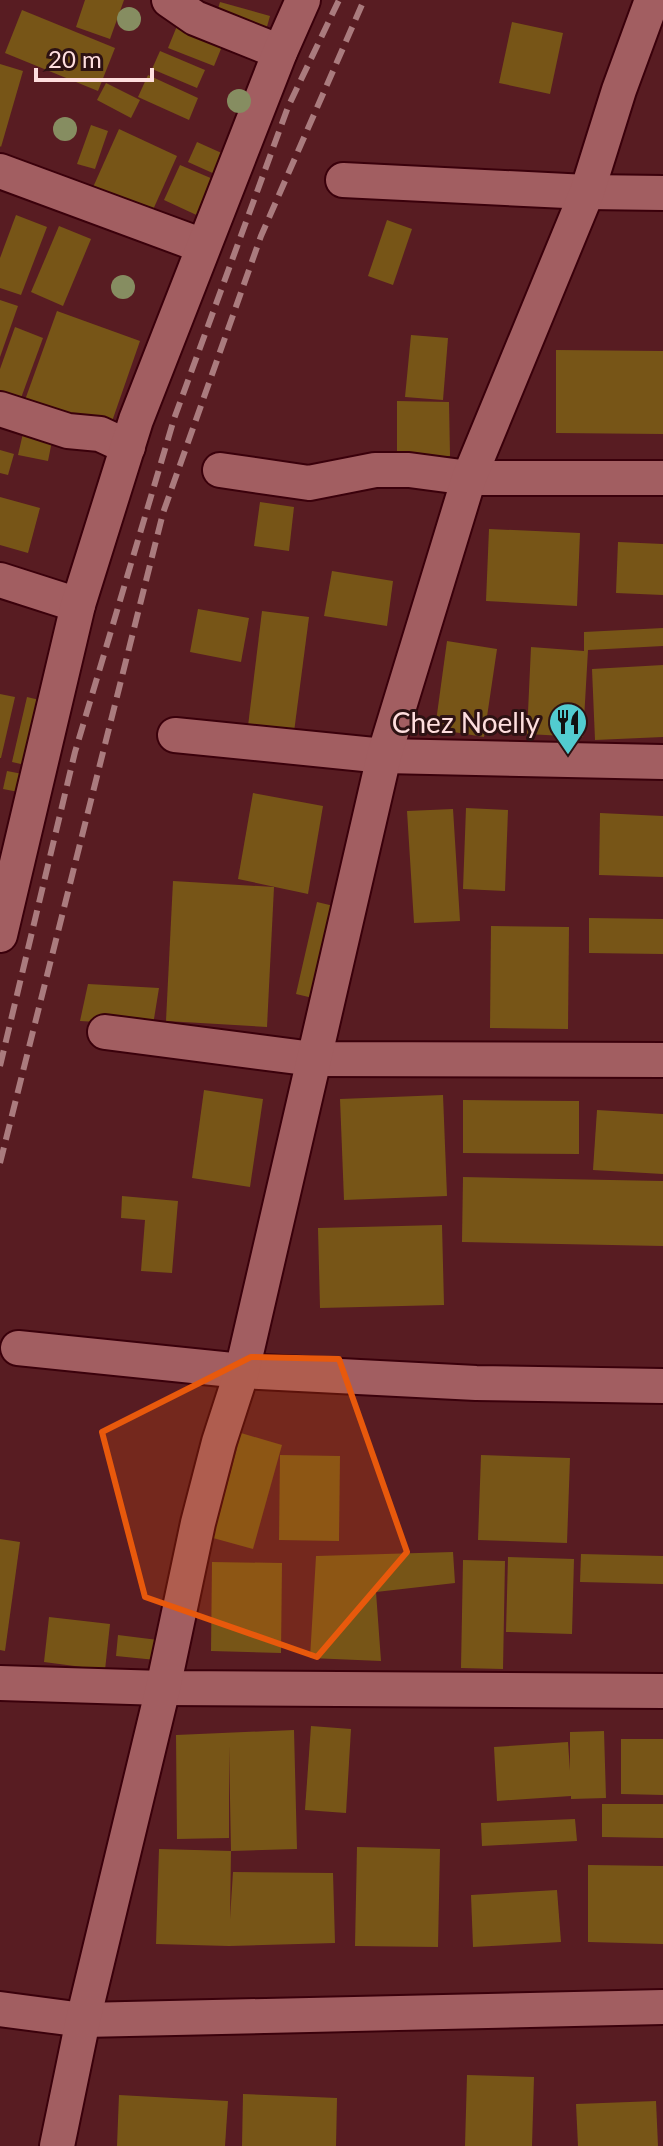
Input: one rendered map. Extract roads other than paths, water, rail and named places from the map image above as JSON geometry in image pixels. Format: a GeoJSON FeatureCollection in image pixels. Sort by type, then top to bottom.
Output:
{"type":"FeatureCollection","features":[{"type":"Feature","properties":{"kind":"street"},"geometry":{"type":"LineString","coordinates":[[169,0],[195,18],[280,52]]}},
{"type":"Feature","properties":{"kind":"street"},"geometry":{"type":"LineString","coordinates":[[1,929],[78,605],[136,420],[303,0]]}},
{"type":"Feature","properties":{"kind":"street"},"geometry":{"type":"LineString","coordinates":[[57,2146],[83,2020],[163,1688],[198,1523],[242,1371],[384,756],[469,478],[587,192],[652,0]]}},
{"type":"Feature","properties":{"kind":"street"},"geometry":{"type":"LineString","coordinates":[[0,171],[203,246]]}},
{"type":"Feature","properties":{"kind":"street"},"geometry":{"type":"LineString","coordinates":[[343,180],[663,193]]}},
{"type":"Feature","properties":{"kind":"street"},"geometry":{"type":"LineString","coordinates":[[0,409],[68,431],[100,434],[128,447]]}},
{"type":"Feature","properties":{"kind":"street"},"geometry":{"type":"LineString","coordinates":[[220,470],[309,483],[375,470],[409,470],[469,478],[663,478]]}},
{"type":"Feature","properties":{"kind":"street"},"geometry":{"type":"LineString","coordinates":[[0,580],[78,605]]}},
{"type":"Feature","properties":{"kind":"street"},"geometry":{"type":"LineString","coordinates":[[175,735],[384,756],[663,762]]}},
{"type":"Feature","properties":{"kind":"street"},"geometry":{"type":"LineString","coordinates":[[105,1032],[313,1059],[663,1060]]}},
{"type":"Feature","properties":{"kind":"street"},"geometry":{"type":"LineString","coordinates":[[18,1348],[242,1371],[476,1383],[663,1386]]}},
{"type":"Feature","properties":{"kind":"street"},"geometry":{"type":"LineString","coordinates":[[0,1683],[163,1688],[663,1691]]}},
{"type":"Feature","properties":{"kind":"street"},"geometry":{"type":"LineString","coordinates":[[0,2009],[83,2020],[663,2007]]}},
{"type":"Feature","properties":{"kind":"railway"},"geometry":{"type":"LineString","coordinates":[[0,1066],[75,752],[174,419],[288,107],[339,0]]}},
{"type":"Feature","properties":{"kind":"railway"},"geometry":{"type":"LineString","coordinates":[[0,1163],[163,513],[261,236],[364,0]]}},
{"type":"Feature","properties":{"kind":"place","name":"Chez Noelly"},"geometry":{"type":"Point","coordinates":[568,756]}}]}
